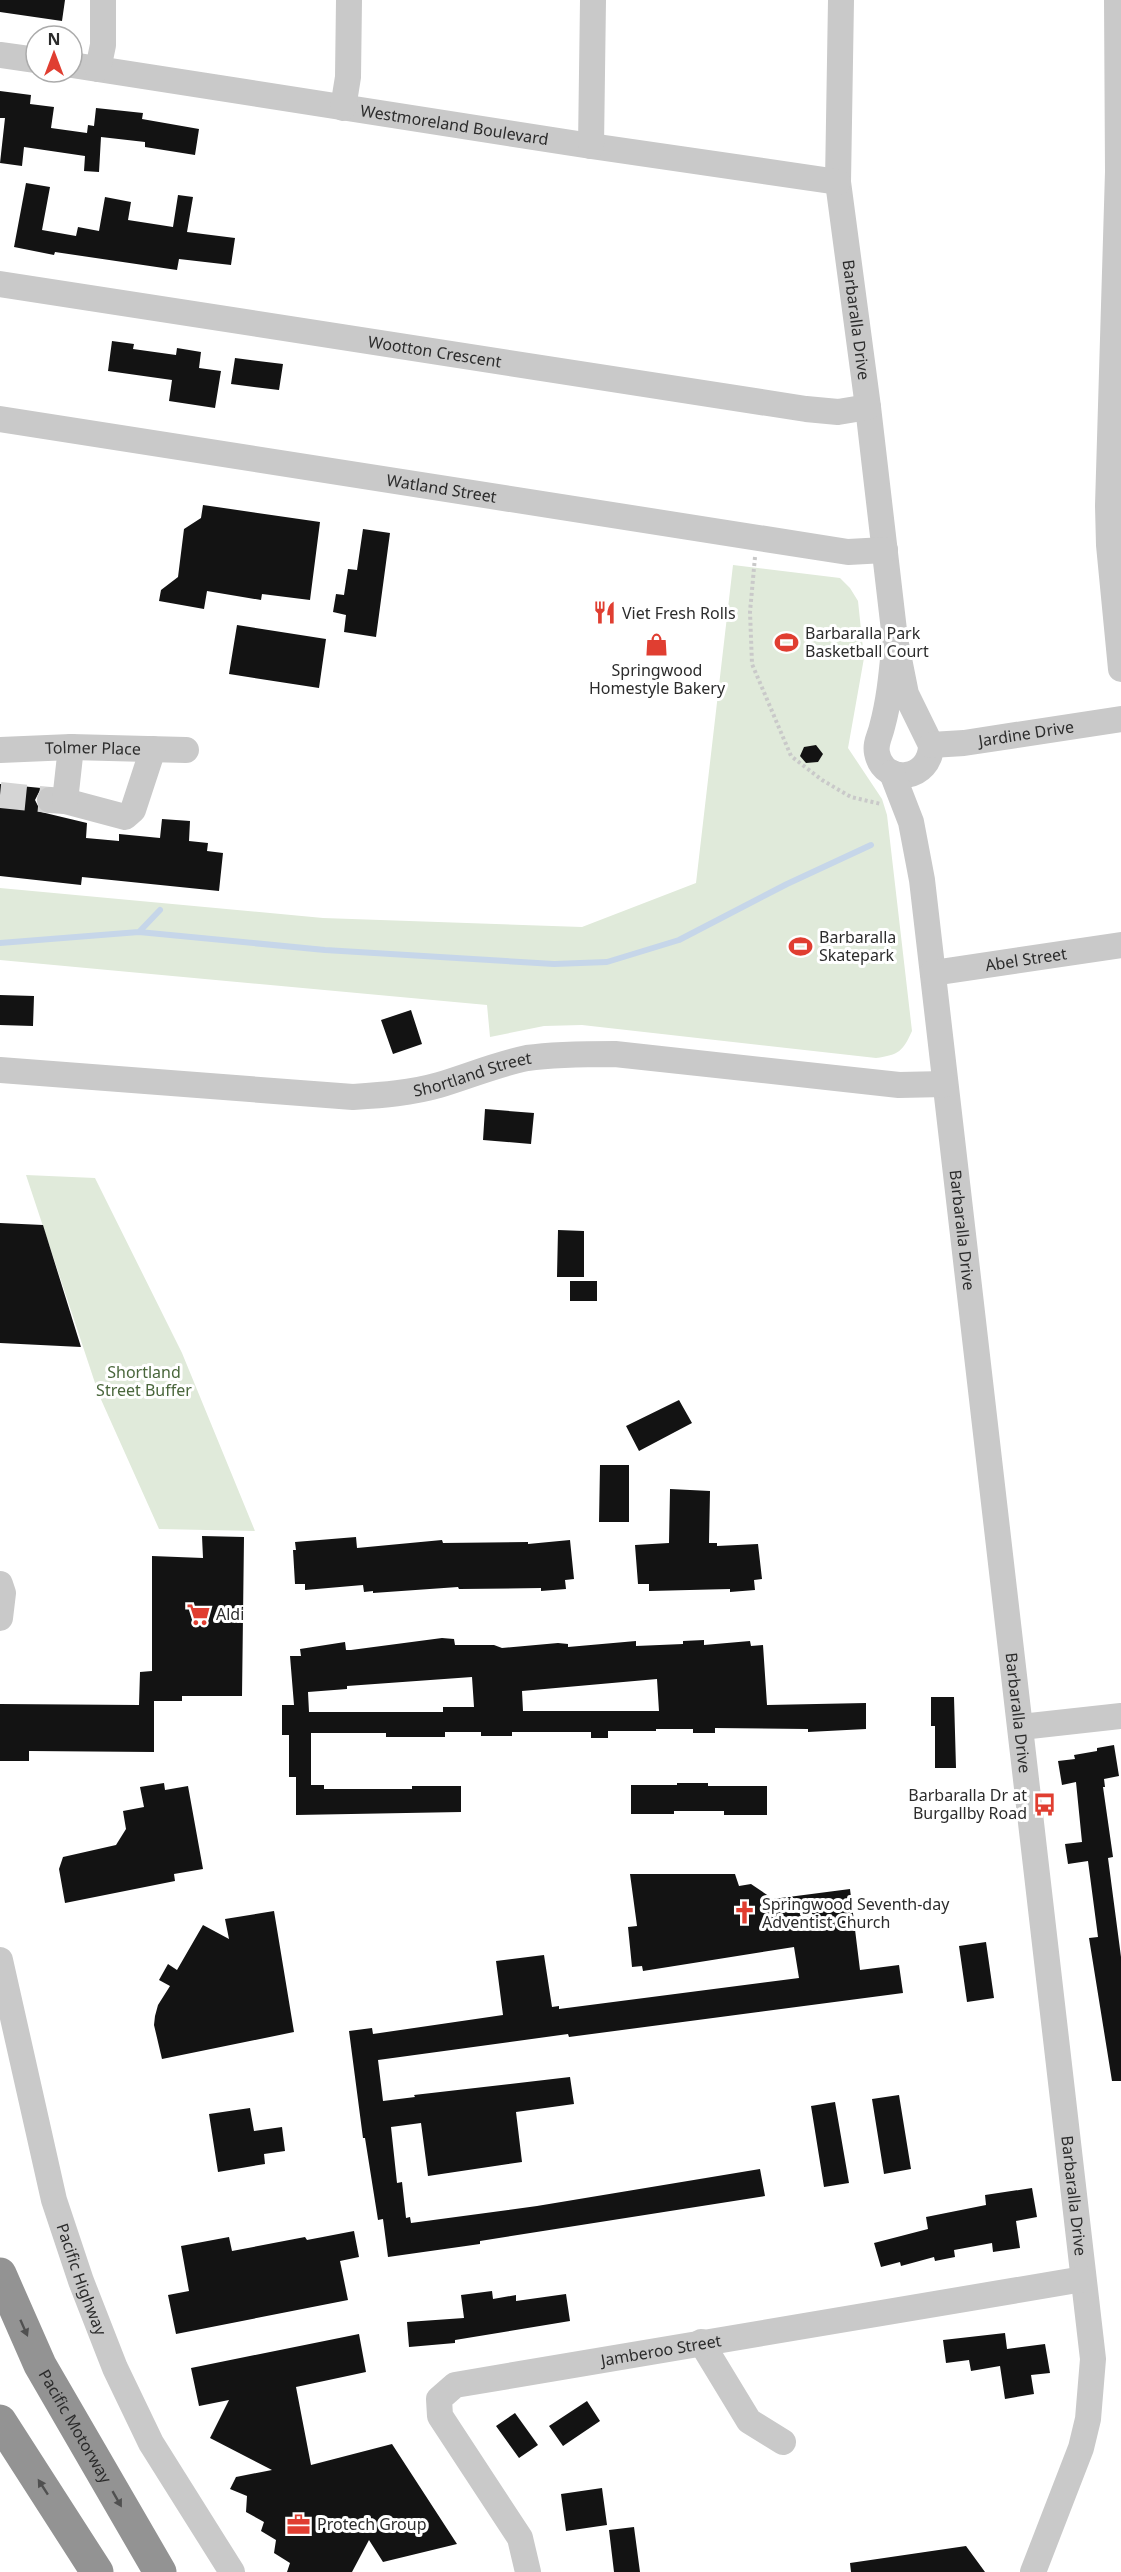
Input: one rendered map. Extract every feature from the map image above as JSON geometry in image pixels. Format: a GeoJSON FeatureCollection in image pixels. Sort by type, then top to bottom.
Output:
{"type":"FeatureCollection","features":[{"type":"Feature","properties":{"kind":"highway","name":"Pacific Motorway"},"geometry":{"type":"LineString","coordinates":[[0,2274],[40,2365],[160,2572]]}},
{"type":"Feature","properties":{"kind":"highway"},"geometry":{"type":"LineString","coordinates":[[0,2421],[97,2572]]}},
{"type":"Feature","properties":{"kind":"street"},"geometry":{"type":"LineString","coordinates":[[98,69],[103,45],[103,0]]}},
{"type":"Feature","properties":{"kind":"street"},"geometry":{"type":"LineString","coordinates":[[343,108],[348,77],[349,0]]}},
{"type":"Feature","properties":{"kind":"street"},"geometry":{"type":"LineString","coordinates":[[591,146],[593,0]]}},
{"type":"Feature","properties":{"kind":"street","name":"Barbaralla Drive"},"geometry":{"type":"LineString","coordinates":[[842,0],[838,182],[868,407],[895,639],[906,694],[925,735],[928,760],[919,771],[922,880]]}},
{"type":"Feature","properties":{"kind":"street"},"geometry":{"type":"LineString","coordinates":[[1117,0],[1118,172],[1114,504],[1109,545],[1121,669]]}},
{"type":"Feature","properties":{"kind":"street"},"geometry":{"type":"LineString","coordinates":[[0,55],[24,58]]}},
{"type":"Feature","properties":{"kind":"street","name":"Westmoreland Boulevard"},"geometry":{"type":"LineString","coordinates":[[84,67],[838,182]]}},
{"type":"Feature","properties":{"kind":"street","name":"Wootton Crescent"},"geometry":{"type":"LineString","coordinates":[[0,284],[806,409],[838,412],[868,407]]}},
{"type":"Feature","properties":{"kind":"street","name":"Watland Street"},"geometry":{"type":"LineString","coordinates":[[0,419],[848,552],[885,550]]}},
{"type":"Feature","properties":{"kind":"street","name":"Barbaralla Drive"},"geometry":{"type":"LineString","coordinates":[[895,639],[889,701],[877,741],[878,760],[892,773],[911,822],[922,880],[1093,2359],[1088,2420],[1081,2448],[1033,2572]]}},
{"type":"Feature","properties":{"kind":"street","name":"Jardine Drive"},"geometry":{"type":"LineString","coordinates":[[925,735],[964,743],[1121,719]]}},
{"type":"Feature","properties":{"kind":"street"},"geometry":{"type":"LineString","coordinates":[[881,732],[895,722],[912,722],[925,735]]}},
{"type":"Feature","properties":{"kind":"street"},"geometry":{"type":"LineString","coordinates":[[71,747],[57,801],[125,817],[133,810],[153,749]]}},
{"type":"Feature","properties":{"kind":"street","name":"Tolmer Place"},"geometry":{"type":"LineString","coordinates":[[0,750],[71,747],[186,750]]}},
{"type":"Feature","properties":{"kind":"street"},"geometry":{"type":"LineString","coordinates":[[892,773],[910,775],[919,771]]}},
{"type":"Feature","properties":{"kind":"street","name":"Abel Street"},"geometry":{"type":"LineString","coordinates":[[933,973],[1121,945]]}},
{"type":"Feature","properties":{"kind":"street","name":"Shortland Street"},"geometry":{"type":"LineString","coordinates":[[0,1070],[353,1097],[399,1095],[440,1085],[486,1068],[528,1058],[574,1054],[615,1054],[898,1085],[945,1084]]}},
{"type":"Feature","properties":{"kind":"street"},"geometry":{"type":"LineString","coordinates":[[0,1584],[3,1593],[0,1618]]}},
{"type":"Feature","properties":{"kind":"street"},"geometry":{"type":"LineString","coordinates":[[1021,1727],[1121,1716]]}},
{"type":"Feature","properties":{"kind":"street","name":"Pacific Highway"},"geometry":{"type":"LineString","coordinates":[[0,1960],[54,2200],[81,2282],[115,2368],[152,2443],[232,2572]]}},
{"type":"Feature","properties":{"kind":"street","name":"Jamberoo Street"},"geometry":{"type":"LineString","coordinates":[[528,2572],[520,2538],[441,2416],[438,2398],[455,2385],[1083,2279]]}},
{"type":"Feature","properties":{"kind":"street"},"geometry":{"type":"LineString","coordinates":[[701,2342],[749,2421],[783,2442]]}},
{"type":"Feature","properties":{"kind":"path"},"geometry":{"type":"LineString","coordinates":[[755,556],[750,612],[752,664],[791,756],[822,780],[851,797],[891,807]]}},
{"type":"Feature","properties":{"kind":"green space"},"geometry":{"type":"Polygon","coordinates":[[[733,565],[840,578],[858,601],[864,658],[848,748],[882,799],[887,815],[912,1031],[899,1051],[876,1058],[582,1025],[544,1026],[490,1037],[487,1005],[0,960],[0,888],[323,918],[582,927],[696,883],[733,565]]]}},
{"type":"Feature","properties":{"kind":"green space","name":"Shortland Street Buffer"},"geometry":{"type":"Polygon","coordinates":[[[26,1175],[95,1178],[182,1353],[255,1531],[159,1529],[99,1395],[26,1175]]]}},
{"type":"Feature","properties":{"kind":"building"},"geometry":{"type":"Polygon","coordinates":[[[0,0],[65,0],[62,21],[0,12],[0,0]]]}},
{"type":"Feature","properties":{"kind":"building"},"geometry":{"type":"Polygon","coordinates":[[[0,91],[31,95],[30,104],[54,107],[51,128],[87,133],[88,125],[94,126],[96,108],[143,113],[142,119],[199,129],[195,155],[145,147],[145,142],[101,137],[99,172],[84,171],[85,156],[24,147],[22,166],[0,163],[5,118],[0,118],[0,91]]]}},
{"type":"Feature","properties":{"kind":"building"},"geometry":{"type":"Polygon","coordinates":[[[26,183],[50,187],[42,230],[76,236],[78,227],[99,231],[105,197],[131,202],[128,220],[173,227],[178,195],[193,197],[187,232],[235,238],[231,265],[179,259],[177,270],[55,252],[54,255],[14,247],[26,183]]]}},
{"type":"Feature","properties":{"kind":"building"},"geometry":{"type":"Polygon","coordinates":[[[112,341],[134,344],[133,349],[176,355],[177,348],[201,352],[199,368],[221,371],[215,408],[169,401],[172,380],[108,371],[112,341]]]}},
{"type":"Feature","properties":{"kind":"building"},"geometry":{"type":"Polygon","coordinates":[[[235,358],[283,364],[279,390],[231,384],[235,358]]]}},
{"type":"Feature","properties":{"kind":"building"},"geometry":{"type":"Polygon","coordinates":[[[203,505],[320,522],[310,600],[262,594],[261,600],[207,591],[204,609],[159,601],[161,590],[178,577],[184,529],[201,518],[203,505]]]}},
{"type":"Feature","properties":{"kind":"building"},"geometry":{"type":"Polygon","coordinates":[[[363,529],[390,533],[376,637],[344,632],[346,615],[333,612],[336,594],[344,595],[348,569],[357,570],[363,529]]]}},
{"type":"Feature","properties":{"kind":"building"},"geometry":{"type":"Polygon","coordinates":[[[237,625],[326,639],[319,688],[229,674],[237,625]]]}},
{"type":"Feature","properties":{"kind":"building"},"geometry":{"type":"Polygon","coordinates":[[[816,745],[823,754],[818,762],[806,763],[800,756],[804,747],[816,745]]]}},
{"type":"Feature","properties":{"kind":"building"},"geometry":{"type":"Polygon","coordinates":[[[0,784],[41,788],[35,800],[41,812],[87,823],[86,838],[119,841],[119,834],[160,838],[162,819],[190,821],[189,841],[208,843],[207,851],[223,853],[219,891],[82,877],[81,885],[0,876],[0,784]]]}},
{"type":"Feature","properties":{"kind":"building"},"geometry":{"type":"Polygon","coordinates":[[[0,995],[34,996],[33,1026],[0,1025],[0,995]]]}},
{"type":"Feature","properties":{"kind":"building"},"geometry":{"type":"Polygon","coordinates":[[[411,1010],[422,1044],[393,1054],[381,1020],[411,1010]]]}},
{"type":"Feature","properties":{"kind":"building"},"geometry":{"type":"Polygon","coordinates":[[[485,1109],[534,1113],[531,1144],[483,1140],[485,1109]]]}},
{"type":"Feature","properties":{"kind":"building"},"geometry":{"type":"Polygon","coordinates":[[[0,1223],[43,1225],[81,1347],[0,1343],[0,1223]]]}},
{"type":"Feature","properties":{"kind":"building"},"geometry":{"type":"Polygon","coordinates":[[[558,1230],[584,1231],[584,1277],[557,1277],[558,1230]]]}},
{"type":"Feature","properties":{"kind":"building"},"geometry":{"type":"Polygon","coordinates":[[[570,1281],[597,1281],[597,1301],[570,1301],[570,1281]]]}},
{"type":"Feature","properties":{"kind":"building"},"geometry":{"type":"Polygon","coordinates":[[[679,1400],[692,1423],[639,1451],[626,1426],[679,1400]]]}},
{"type":"Feature","properties":{"kind":"building"},"geometry":{"type":"Polygon","coordinates":[[[600,1465],[629,1465],[629,1522],[599,1522],[600,1465]]]}},
{"type":"Feature","properties":{"kind":"building"},"geometry":{"type":"Polygon","coordinates":[[[670,1489],[710,1491],[709,1543],[717,1543],[717,1546],[758,1544],[762,1579],[754,1580],[755,1590],[649,1591],[649,1584],[638,1584],[635,1545],[669,1543],[670,1489]]]}},
{"type":"Feature","properties":{"kind":"building","name":"Aldi"},"geometry":{"type":"Polygon","coordinates":[[[202,1536],[244,1537],[242,1696],[182,1696],[182,1701],[154,1701],[154,1752],[29,1751],[29,1761],[0,1761],[0,1704],[139,1705],[140,1672],[152,1671],[152,1556],[203,1558],[202,1536]]]}},
{"type":"Feature","properties":{"kind":"building"},"geometry":{"type":"Polygon","coordinates":[[[356,1537],[357,1548],[442,1540],[443,1543],[528,1542],[528,1544],[570,1540],[574,1579],[565,1580],[566,1589],[541,1591],[541,1588],[459,1589],[458,1587],[373,1593],[373,1591],[364,1592],[363,1585],[305,1590],[305,1584],[295,1584],[293,1550],[296,1550],[295,1542],[356,1537]]]}},
{"type":"Feature","properties":{"kind":"building"},"geometry":{"type":"Polygon","coordinates":[[[442,1638],[454,1639],[455,1645],[494,1645],[502,1648],[558,1643],[568,1644],[568,1647],[636,1641],[636,1646],[683,1644],[683,1641],[704,1640],[704,1645],[750,1641],[751,1646],[763,1645],[767,1705],[866,1703],[866,1729],[808,1732],[808,1729],[715,1728],[715,1733],[693,1733],[693,1729],[656,1729],[656,1731],[608,1731],[608,1738],[591,1738],[591,1732],[512,1732],[512,1736],[481,1736],[481,1732],[445,1732],[445,1737],[386,1737],[386,1733],[311,1733],[311,1785],[324,1785],[324,1789],[412,1789],[412,1786],[461,1786],[461,1812],[296,1815],[296,1777],[289,1777],[289,1735],[282,1735],[282,1705],[294,1705],[290,1656],[301,1656],[300,1649],[345,1642],[346,1650],[442,1638]],[[472,1677],[347,1686],[347,1689],[308,1692],[309,1712],[443,1712],[443,1707],[474,1707],[472,1677]],[[657,1679],[522,1691],[523,1711],[659,1711],[657,1679]]]}},
{"type":"Feature","properties":{"kind":"building"},"geometry":{"type":"Polygon","coordinates":[[[931,1697],[954,1697],[956,1768],[935,1768],[935,1726],[931,1726],[931,1697]]]}},
{"type":"Feature","properties":{"kind":"building"},"geometry":{"type":"Polygon","coordinates":[[[1114,1745],[1119,1776],[1104,1779],[1105,1787],[1103,1787],[1113,1857],[1108,1858],[1121,1957],[1121,2081],[1112,2081],[1089,1938],[1098,1937],[1088,1861],[1068,1864],[1065,1844],[1082,1842],[1076,1782],[1062,1785],[1058,1761],[1075,1759],[1074,1755],[1114,1745]]]}},
{"type":"Feature","properties":{"kind":"building"},"geometry":{"type":"Polygon","coordinates":[[[164,1783],[165,1790],[188,1786],[203,1869],[174,1874],[175,1881],[65,1903],[59,1869],[63,1857],[116,1845],[126,1829],[123,1811],[144,1807],[140,1787],[164,1783]]]}},
{"type":"Feature","properties":{"kind":"building"},"geometry":{"type":"Polygon","coordinates":[[[677,1783],[708,1783],[708,1786],[767,1786],[767,1815],[724,1815],[724,1811],[631,1814],[631,1785],[677,1785],[677,1783]]]}},
{"type":"Feature","properties":{"kind":"building"},"geometry":{"type":"Polygon","coordinates":[[[630,1874],[735,1874],[739,1886],[751,1884],[773,1899],[850,1889],[860,1970],[899,1965],[903,1993],[378,2060],[383,2101],[415,2097],[414,2095],[570,2077],[574,2104],[516,2112],[522,2162],[428,2176],[421,2123],[391,2127],[397,2183],[402,2182],[406,2218],[410,2217],[411,2223],[537,2206],[760,2169],[765,2196],[480,2241],[480,2244],[388,2257],[383,2219],[378,2220],[365,2138],[363,2138],[349,2031],[372,2028],[373,2034],[503,2015],[496,1961],[544,1955],[552,2007],[559,2006],[559,2009],[799,1978],[794,1947],[643,1971],[642,1966],[632,1967],[628,1927],[637,1926],[630,1874]]]}},
{"type":"Feature","properties":{"kind":"building"},"geometry":{"type":"Polygon","coordinates":[[[274,1911],[294,2032],[162,2059],[154,2025],[158,2005],[170,1986],[159,1980],[168,1964],[177,1970],[203,1925],[229,1939],[225,1919],[274,1911]]]}},
{"type":"Feature","properties":{"kind":"building"},"geometry":{"type":"Polygon","coordinates":[[[986,1942],[994,1998],[967,2002],[959,1946],[986,1942]]]}},
{"type":"Feature","properties":{"kind":"building"},"geometry":{"type":"Polygon","coordinates":[[[899,2095],[911,2169],[884,2174],[872,2099],[899,2095]]]}},
{"type":"Feature","properties":{"kind":"building"},"geometry":{"type":"Polygon","coordinates":[[[835,2102],[849,2183],[824,2187],[811,2106],[835,2102]]]}},
{"type":"Feature","properties":{"kind":"building"},"geometry":{"type":"Polygon","coordinates":[[[250,2108],[254,2131],[282,2127],[285,2151],[264,2154],[265,2164],[218,2172],[209,2114],[250,2108]]]}},
{"type":"Feature","properties":{"kind":"building"},"geometry":{"type":"Polygon","coordinates":[[[1032,2188],[1037,2217],[1016,2221],[1020,2248],[993,2252],[992,2243],[954,2250],[955,2257],[935,2261],[934,2257],[901,2266],[900,2262],[881,2267],[874,2243],[928,2229],[926,2217],[986,2205],[985,2195],[1032,2188]]]}},
{"type":"Feature","properties":{"kind":"building"},"geometry":{"type":"Polygon","coordinates":[[[354,2231],[359,2257],[340,2261],[348,2300],[176,2334],[168,2295],[189,2291],[181,2246],[229,2237],[232,2251],[305,2237],[307,2240],[354,2231]]]}},
{"type":"Feature","properties":{"kind":"building"},"geometry":{"type":"Polygon","coordinates":[[[492,2291],[493,2299],[516,2295],[516,2301],[566,2294],[570,2321],[455,2340],[455,2343],[409,2347],[407,2322],[464,2318],[461,2295],[492,2291]]]}},
{"type":"Feature","properties":{"kind":"building"},"geometry":{"type":"Polygon","coordinates":[[[1005,2333],[1007,2349],[1045,2344],[1050,2373],[1031,2375],[1034,2394],[1005,2399],[1000,2366],[971,2371],[969,2360],[946,2363],[943,2340],[1005,2333]]]}},
{"type":"Feature","properties":{"kind":"building"},"geometry":{"type":"Polygon","coordinates":[[[359,2334],[366,2372],[296,2387],[311,2465],[392,2444],[457,2544],[383,2562],[369,2540],[352,2572],[287,2572],[290,2563],[274,2553],[276,2540],[261,2531],[264,2522],[246,2512],[247,2496],[230,2489],[236,2477],[272,2470],[210,2438],[229,2400],[199,2406],[191,2368],[359,2334]]]}},
{"type":"Feature","properties":{"kind":"building"},"geometry":{"type":"Polygon","coordinates":[[[587,2401],[600,2421],[563,2446],[549,2426],[587,2401]]]}},
{"type":"Feature","properties":{"kind":"building"},"geometry":{"type":"Polygon","coordinates":[[[515,2413],[538,2445],[519,2458],[496,2426],[515,2413]]]}},
{"type":"Feature","properties":{"kind":"building"},"geometry":{"type":"Polygon","coordinates":[[[602,2488],[607,2525],[566,2531],[561,2494],[602,2488]]]}},
{"type":"Feature","properties":{"kind":"building"},"geometry":{"type":"Polygon","coordinates":[[[634,2527],[640,2572],[614,2572],[609,2530],[634,2527]]]}},
{"type":"Feature","properties":{"kind":"building"},"geometry":{"type":"Polygon","coordinates":[[[966,2546],[985,2572],[851,2572],[850,2563],[966,2546]]]}},
{"type":"Feature","properties":{"kind":"waterway"},"geometry":{"type":"LineString","coordinates":[[0,943],[139,932],[325,950],[554,964],[607,962],[679,940],[787,884],[871,845]]}},
{"type":"Feature","properties":{"kind":"waterway"},"geometry":{"type":"LineString","coordinates":[[139,932],[160,910]]}},
{"type":"Feature","properties":{"kind":"tunnel"},"geometry":{"type":"LineString","coordinates":[[0,795],[50,800]]}},
{"type":"Feature","properties":{"kind":"place","name":"Viet Fresh Rolls"},"geometry":{"type":"Point","coordinates":[604,613]}},
{"type":"Feature","properties":{"kind":"place","name":"Barbaralla Park Basketball Court"},"geometry":{"type":"Point","coordinates":[787,642]}},
{"type":"Feature","properties":{"kind":"place","name":"Springwood Homestyle Bakery"},"geometry":{"type":"Point","coordinates":[657,645]}},
{"type":"Feature","properties":{"kind":"place","name":"Barbaralla Skatepark"},"geometry":{"type":"Point","coordinates":[801,946]}},
{"type":"Feature","properties":{"kind":"place","name":"Aldi"},"geometry":{"type":"Point","coordinates":[198,1614]}},
{"type":"Feature","properties":{"kind":"place","name":"Barbaralla Dr at Burgallby Road"},"geometry":{"type":"Point","coordinates":[1045,1804]}},
{"type":"Feature","properties":{"kind":"place","name":"Springwood Seventh-day Adventist Church"},"geometry":{"type":"Point","coordinates":[744,1913]}},
{"type":"Feature","properties":{"kind":"place","name":"Protech Group"},"geometry":{"type":"Point","coordinates":[299,2524]}}]}
